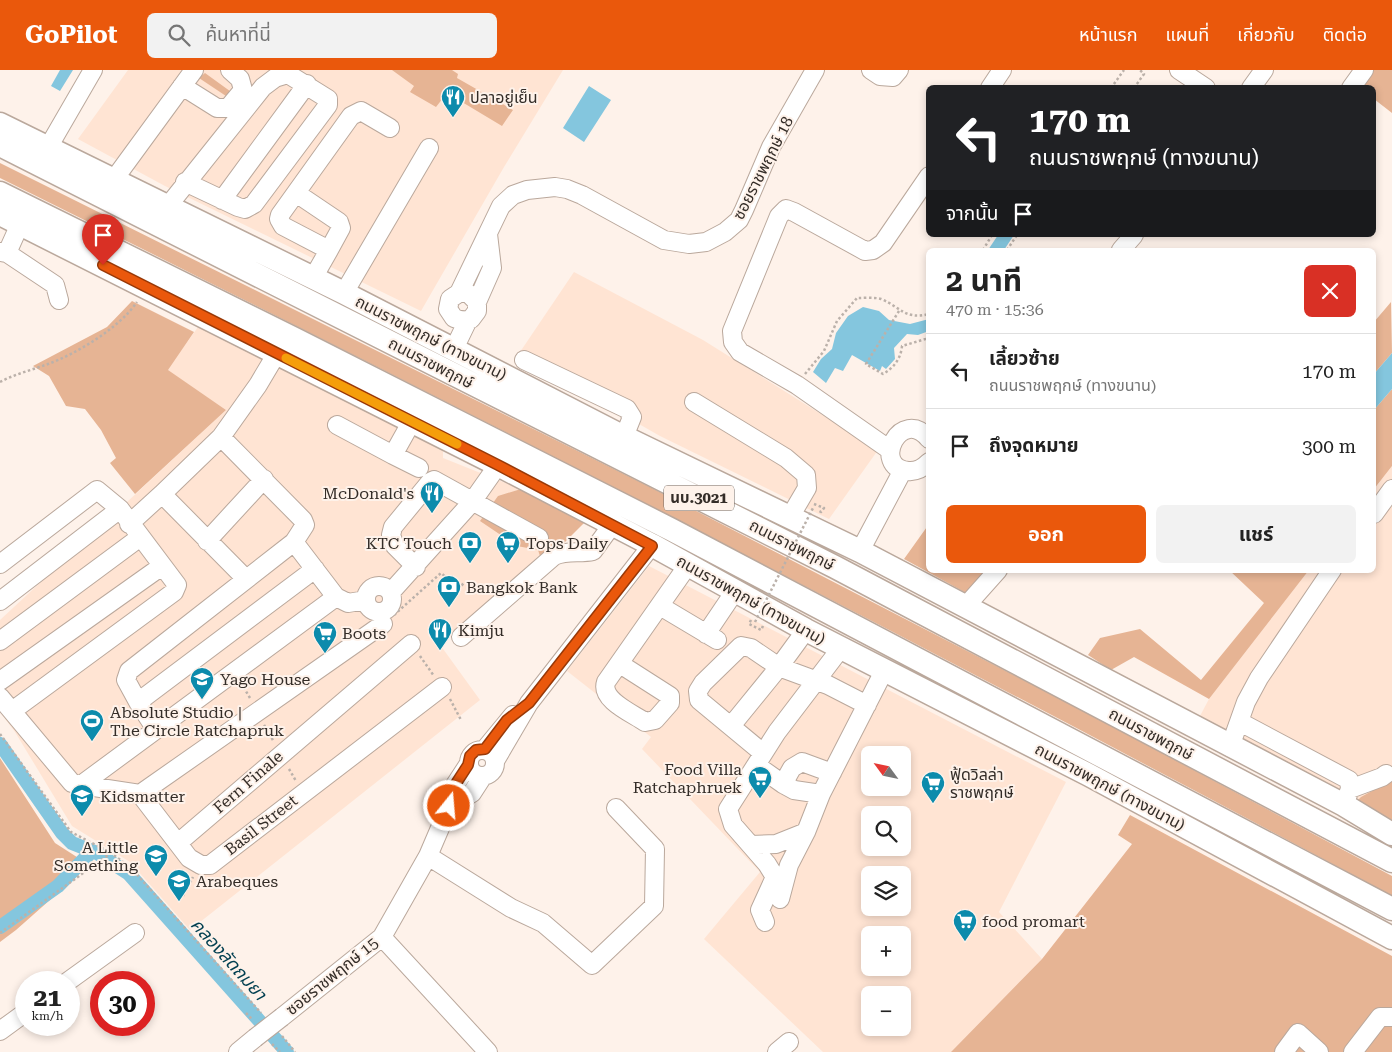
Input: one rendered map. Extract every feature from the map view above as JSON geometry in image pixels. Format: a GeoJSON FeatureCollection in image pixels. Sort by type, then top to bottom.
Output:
{"type":"FeatureCollection","features":[{"type":"Feature","properties":{"kind":"main road","name":"ถนนราชพฤกษ์ (ทางขนาน)"},"geometry":{"type":"LineString","coordinates":[[0,124],[115,178],[624,437],[860,551],[1230,747],[1347,797],[1392,834]]}},
{"type":"Feature","properties":{"kind":"main road","name":"ถนนราชพฤกษ์"},"geometry":{"type":"LineString","coordinates":[[0,145],[835,567],[1392,861]]}},
{"type":"Feature","properties":{"kind":"main road","name":"นบ.3021"},"geometry":{"type":"LineString","coordinates":[[0,193],[379,381],[875,636],[1392,909]]}},
{"type":"Feature","properties":{"kind":"main road"},"geometry":{"type":"LineString","coordinates":[[0,204],[102,257],[119,273]]}},
{"type":"Feature","properties":{"kind":"main road","name":"ถนนราชพฤกษ์ (ทางขนาน)"},"geometry":{"type":"LineString","coordinates":[[0,214],[147,286],[277,354],[498,465],[884,671],[1089,775],[1392,938]]}},
{"type":"Feature","properties":{"kind":"main road"},"geometry":{"type":"LineString","coordinates":[[835,567],[1125,692]]}},
{"type":"Feature","properties":{"kind":"main road"},"geometry":{"type":"LineString","coordinates":[[875,636],[892,655],[1064,751],[1089,775]]}},
{"type":"Feature","properties":{"kind":"street"},"geometry":{"type":"LineString","coordinates":[[49,146],[93,70]]}},
{"type":"Feature","properties":{"kind":"street"},"geometry":{"type":"LineString","coordinates":[[115,178],[194,70]]}},
{"type":"Feature","properties":{"kind":"street"},"geometry":{"type":"LineString","coordinates":[[182,86],[217,108],[228,108],[244,90],[240,79],[230,70]]}},
{"type":"Feature","properties":{"kind":"street","name":"ซอยราชพฤกษ์ 18"},"geometry":{"type":"LineString","coordinates":[[446,345],[450,299],[470,297],[492,268],[488,234],[501,206],[514,195],[527,190],[555,187],[582,195],[664,240],[689,244],[706,242],[725,232],[738,220],[771,147],[815,70]]}},
{"type":"Feature","properties":{"kind":"street"},"geometry":{"type":"LineString","coordinates":[[870,70],[880,76],[893,77],[899,70]]}},
{"type":"Feature","properties":{"kind":"street"},"geometry":{"type":"LineString","coordinates":[[992,85],[1002,70]]}},
{"type":"Feature","properties":{"kind":"street"},"geometry":{"type":"LineString","coordinates":[[1179,70],[1202,85]]}},
{"type":"Feature","properties":{"kind":"street"},"geometry":{"type":"LineString","coordinates":[[1253,85],[1264,70]]}},
{"type":"Feature","properties":{"kind":"street"},"geometry":{"type":"LineString","coordinates":[[1353,85],[1364,70]]}},
{"type":"Feature","properties":{"kind":"street"},"geometry":{"type":"LineString","coordinates":[[168,206],[185,182],[263,86],[281,74],[288,74],[307,84],[328,99],[328,105],[254,204],[245,209],[185,182]]}},
{"type":"Feature","properties":{"kind":"street"},"geometry":{"type":"LineString","coordinates":[[222,200],[307,84]]}},
{"type":"Feature","properties":{"kind":"street"},"geometry":{"type":"LineString","coordinates":[[329,250],[282,226],[280,215],[351,116],[362,111],[390,128]]}},
{"type":"Feature","properties":{"kind":"street"},"geometry":{"type":"LineString","coordinates":[[344,293],[429,148]]}},
{"type":"Feature","properties":{"kind":"street"},"geometry":{"type":"LineString","coordinates":[[926,180],[882,243],[874,250],[865,251],[794,212],[786,210],[779,216],[732,331],[733,342],[740,352],[796,385],[890,450],[894,462],[903,470],[919,470],[926,464]]}},
{"type":"Feature","properties":{"kind":"street"},"geometry":{"type":"LineString","coordinates":[[296,193],[339,222],[340,228],[313,278]]}},
{"type":"Feature","properties":{"kind":"street"},"geometry":{"type":"LineString","coordinates":[[20,224],[4,252],[55,286],[59,300]]}},
{"type":"Feature","properties":{"kind":"street"},"geometry":{"type":"LineString","coordinates":[[1123,248],[1132,237]]}},
{"type":"Feature","properties":{"kind":"street","name":"ซอยราชพฤกษ์ 18"},"geometry":{"type":"LineString","coordinates":[[446,345],[477,311],[470,297]]}},
{"type":"Feature","properties":{"kind":"street"},"geometry":{"type":"LineString","coordinates":[[450,314],[458,320],[468,320]]}},
{"type":"Feature","properties":{"kind":"street"},"geometry":{"type":"LineString","coordinates":[[0,641],[162,494],[221,437],[253,393],[277,354]]}},
{"type":"Feature","properties":{"kind":"street"},"geometry":{"type":"LineString","coordinates":[[524,360],[627,409],[632,417],[624,437]]}},
{"type":"Feature","properties":{"kind":"street"},"geometry":{"type":"LineString","coordinates":[[694,402],[786,458],[806,475],[807,488],[790,517]]}},
{"type":"Feature","properties":{"kind":"street"},"geometry":{"type":"LineString","coordinates":[[393,455],[412,421]]}},
{"type":"Feature","properties":{"kind":"street"},"geometry":{"type":"LineString","coordinates":[[336,425],[419,468]]}},
{"type":"Feature","properties":{"kind":"street"},"geometry":{"type":"LineString","coordinates":[[890,450],[895,438],[906,430],[919,431],[926,437]]}},
{"type":"Feature","properties":{"kind":"street"},"geometry":{"type":"LineString","coordinates":[[156,728],[126,680],[129,671],[245,578],[294,542],[304,529],[304,520],[221,437]]}},
{"type":"Feature","properties":{"kind":"street"},"geometry":{"type":"LineString","coordinates":[[294,542],[336,597],[348,603],[366,600],[368,592],[375,586],[386,587],[391,592],[416,567],[472,502],[498,465]]}},
{"type":"Feature","properties":{"kind":"street"},"geometry":{"type":"LineString","coordinates":[[860,551],[903,470]]}},
{"type":"Feature","properties":{"kind":"street"},"geometry":{"type":"LineString","coordinates":[[207,541],[264,479]]}},
{"type":"Feature","properties":{"kind":"street"},"geometry":{"type":"LineString","coordinates":[[416,567],[395,546],[391,534],[393,527],[430,482],[439,481],[472,502],[539,538]]}},
{"type":"Feature","properties":{"kind":"street"},"geometry":{"type":"LineString","coordinates":[[1376,511],[1392,489]]}},
{"type":"Feature","properties":{"kind":"street"},"geometry":{"type":"LineString","coordinates":[[0,564],[94,491],[103,493],[177,586],[174,592],[12,712]]}},
{"type":"Feature","properties":{"kind":"street"},"geometry":{"type":"LineString","coordinates":[[162,494],[245,578]]}},
{"type":"Feature","properties":{"kind":"street"},"geometry":{"type":"LineString","coordinates":[[0,601],[129,524]]}},
{"type":"Feature","properties":{"kind":"street"},"geometry":{"type":"LineString","coordinates":[[461,637],[554,556],[563,552],[584,553],[594,551],[612,525]]}},
{"type":"Feature","properties":{"kind":"street","name":"ซอยราชพฤกษ์ 15"},"geometry":{"type":"LineString","coordinates":[[449,806],[472,793],[483,776],[494,769],[490,755],[507,720],[529,703],[652,546]]}},
{"type":"Feature","properties":{"kind":"street"},"geometry":{"type":"LineString","coordinates":[[620,664],[688,565]]}},
{"type":"Feature","properties":{"kind":"street"},"geometry":{"type":"LineString","coordinates":[[0,680],[162,566]]}},
{"type":"Feature","properties":{"kind":"street"},"geometry":{"type":"LineString","coordinates":[[138,702],[315,570]]}},
{"type":"Feature","properties":{"kind":"street"},"geometry":{"type":"LineString","coordinates":[[965,607],[995,573]]}},
{"type":"Feature","properties":{"kind":"street"},"geometry":{"type":"LineString","coordinates":[[1230,747],[1246,702],[1277,649],[1330,573]]}},
{"type":"Feature","properties":{"kind":"street"},"geometry":{"type":"LineString","coordinates":[[660,606],[711,637],[735,591]]}},
{"type":"Feature","properties":{"kind":"street"},"geometry":{"type":"LineString","coordinates":[[81,784],[336,597]]}},
{"type":"Feature","properties":{"kind":"street"},"geometry":{"type":"LineString","coordinates":[[140,794],[383,624]]}},
{"type":"Feature","properties":{"kind":"street"},"geometry":{"type":"LineString","coordinates":[[731,726],[779,667],[806,630]]}},
{"type":"Feature","properties":{"kind":"street","name":"Fern Finale"},"geometry":{"type":"LineString","coordinates":[[178,843],[411,644]]}},
{"type":"Feature","properties":{"kind":"street"},"geometry":{"type":"LineString","coordinates":[[821,794],[794,790],[783,784],[731,726],[700,700],[698,691],[703,683],[741,646],[751,648],[779,667],[814,680],[867,705]]}},
{"type":"Feature","properties":{"kind":"street"},"geometry":{"type":"LineString","coordinates":[[765,922],[760,910],[775,877],[767,864],[732,825],[728,809],[759,759],[814,680],[841,648]]}},
{"type":"Feature","properties":{"kind":"street"},"geometry":{"type":"LineString","coordinates":[[780,899],[789,864],[806,832],[821,794],[884,671]]}},
{"type":"Feature","properties":{"kind":"street","name":"Basil Street"},"geometry":{"type":"LineString","coordinates":[[201,865],[210,865],[442,687]]}},
{"type":"Feature","properties":{"kind":"street"},"geometry":{"type":"LineString","coordinates":[[0,697],[72,783],[140,794],[189,858],[201,865]]}},
{"type":"Feature","properties":{"kind":"street"},"geometry":{"type":"LineString","coordinates":[[1240,722],[1341,774],[1349,780],[1347,797]]}},
{"type":"Feature","properties":{"kind":"street","name":"ซอยราชพฤกษ์ 15"},"geometry":{"type":"LineString","coordinates":[[238,1052],[382,937],[428,856],[449,806],[455,785],[468,765],[472,753],[490,755]]}},
{"type":"Feature","properties":{"kind":"street"},"geometry":{"type":"LineString","coordinates":[[783,784],[792,768],[802,762],[832,773]]}},
{"type":"Feature","properties":{"kind":"street"},"geometry":{"type":"LineString","coordinates":[[468,765],[476,775],[483,776]]}},
{"type":"Feature","properties":{"kind":"street"},"geometry":{"type":"LineString","coordinates":[[1347,797],[1386,774]]}},
{"type":"Feature","properties":{"kind":"street"},"geometry":{"type":"LineString","coordinates":[[428,856],[511,908],[543,923],[592,965],[654,906],[655,849],[616,808]]}},
{"type":"Feature","properties":{"kind":"street"},"geometry":{"type":"LineString","coordinates":[[751,845],[776,844],[806,832]]}},
{"type":"Feature","properties":{"kind":"street"},"geometry":{"type":"LineString","coordinates":[[767,864],[789,864]]}},
{"type":"Feature","properties":{"kind":"street"},"geometry":{"type":"LineString","coordinates":[[80,973],[135,933]]}},
{"type":"Feature","properties":{"kind":"street"},"geometry":{"type":"LineString","coordinates":[[382,937],[488,1052]]}},
{"type":"Feature","properties":{"kind":"street"},"geometry":{"type":"LineString","coordinates":[[1354,1052],[1380,1017],[1392,1017]]}},
{"type":"Feature","properties":{"kind":"street"},"geometry":{"type":"LineString","coordinates":[[0,1031],[15,1020]]}},
{"type":"Feature","properties":{"kind":"street"},"geometry":{"type":"LineString","coordinates":[[1284,1052],[1298,1033],[1319,1052]]}},
{"type":"Feature","properties":{"kind":"path"},"geometry":{"type":"LineString","coordinates":[[1113,85],[1124,70]]}},
{"type":"Feature","properties":{"kind":"path"},"geometry":{"type":"LineString","coordinates":[[1136,85],[1144,74],[1140,70]]}},
{"type":"Feature","properties":{"kind":"path"},"geometry":{"type":"LineString","coordinates":[[984,248],[991,237]]}},
{"type":"Feature","properties":{"kind":"path"},"geometry":{"type":"LineString","coordinates":[[1009,248],[1016,237]]}},
{"type":"Feature","properties":{"kind":"path"},"geometry":{"type":"LineString","coordinates":[[0,382],[65,357],[108,331],[132,309],[147,286]]}},
{"type":"Feature","properties":{"kind":"path"},"geometry":{"type":"LineString","coordinates":[[796,385],[824,351],[838,321],[857,298],[880,299],[899,311],[915,317],[926,315]]}},
{"type":"Feature","properties":{"kind":"path"},"geometry":{"type":"LineString","coordinates":[[899,311],[866,364],[883,374],[891,369],[902,354],[902,346],[926,339]]}},
{"type":"Feature","properties":{"kind":"path"},"geometry":{"type":"LineString","coordinates":[[755,622],[814,508],[821,512],[824,508],[812,502],[809,507],[822,514]]}},
{"type":"Feature","properties":{"kind":"path"},"geometry":{"type":"LineString","coordinates":[[383,624],[441,573],[459,588],[465,582]]}},
{"type":"Feature","properties":{"kind":"path"},"geometry":{"type":"LineString","coordinates":[[411,644],[442,687],[461,720]]}},
{"type":"Feature","properties":{"kind":"path"},"geometry":{"type":"LineString","coordinates":[[237,676],[303,793]]}},
{"type":"Feature","properties":{"kind":"path"},"geometry":{"type":"LineString","coordinates":[[0,734],[72,832],[132,869],[261,1013]]}},
{"type":"Feature","properties":{"kind":"path"},"geometry":{"type":"LineString","coordinates":[[0,933],[110,854]]}},
{"type":"Feature","properties":{"kind":"path"},"geometry":{"type":"LineString","coordinates":[[183,896],[201,865]]}},
{"type":"Feature","properties":{"kind":"path"},"geometry":{"type":"LineString","coordinates":[[281,1035],[296,1052]]}},
{"type":"Feature","properties":{"kind":"shaded area"},"geometry":{"type":"Polygon","coordinates":[[[128,70],[563,70],[504,167],[421,311],[165,186],[78,139],[128,70]]]}},
{"type":"Feature","properties":{"kind":"shaded area"},"geometry":{"type":"Polygon","coordinates":[[[392,70],[452,70],[458,74],[457,78],[513,110],[502,126],[447,93],[436,107],[410,92],[414,86],[392,70]]]}},
{"type":"Feature","properties":{"kind":"shaded area"},"geometry":{"type":"Polygon","coordinates":[[[1372,70],[1392,70],[1392,113],[1376,101],[1376,85],[1362,85],[1372,70]]]}},
{"type":"Feature","properties":{"kind":"shaded area"},"geometry":{"type":"Polygon","coordinates":[[[205,73],[234,94],[229,98],[199,78],[205,73]]]}},
{"type":"Feature","properties":{"kind":"shaded area"},"geometry":{"type":"Polygon","coordinates":[[[0,163],[646,485],[1089,714],[1392,876],[1392,896],[1046,712],[699,531],[350,353],[0,178],[0,163]]]}},
{"type":"Feature","properties":{"kind":"shaded area"},"geometry":{"type":"Polygon","coordinates":[[[574,272],[703,340],[878,450],[829,519],[660,436],[518,355],[574,272]]]}},
{"type":"Feature","properties":{"kind":"shaded area"},"geometry":{"type":"Polygon","coordinates":[[[132,301],[194,332],[168,370],[226,410],[135,494],[110,463],[116,458],[101,430],[85,409],[66,406],[49,376],[33,366],[107,327],[132,301]]]}},
{"type":"Feature","properties":{"kind":"shaded area"},"geometry":{"type":"Polygon","coordinates":[[[1391,302],[1392,353],[1376,372],[1376,320],[1391,302]]]}},
{"type":"Feature","properties":{"kind":"shaded area"},"geometry":{"type":"Polygon","coordinates":[[[198,327],[443,450],[443,458],[521,489],[585,522],[455,637],[446,625],[433,635],[480,700],[190,930],[130,862],[72,826],[15,732],[0,712],[0,620],[226,410],[167,370],[198,327]]]}},
{"type":"Feature","properties":{"kind":"shaded area"},"geometry":{"type":"Polygon","coordinates":[[[1392,389],[1392,466],[1376,486],[1376,408],[1392,389]]]}},
{"type":"Feature","properties":{"kind":"shaded area"},"geometry":{"type":"Polygon","coordinates":[[[1392,466],[1392,820],[1200,716],[1209,699],[1307,573],[1376,573],[1376,486],[1392,466]]]}},
{"type":"Feature","properties":{"kind":"shaded area"},"geometry":{"type":"Polygon","coordinates":[[[521,489],[585,522],[547,560],[540,556],[538,550],[517,546],[480,521],[498,496],[521,489]]]}},
{"type":"Feature","properties":{"kind":"shaded area"},"geometry":{"type":"Polygon","coordinates":[[[926,528],[926,571],[904,559],[926,528]]]}},
{"type":"Feature","properties":{"kind":"shaded area"},"geometry":{"type":"Polygon","coordinates":[[[649,566],[1066,782],[999,912],[1042,959],[951,1052],[823,1052],[704,939],[760,872],[642,749],[651,737],[567,671],[649,566]]]}},
{"type":"Feature","properties":{"kind":"shaded area"},"geometry":{"type":"Polygon","coordinates":[[[930,573],[986,573],[968,594],[930,573]]]}},
{"type":"Feature","properties":{"kind":"shaded area"},"geometry":{"type":"Polygon","coordinates":[[[1232,573],[1307,573],[1209,699],[1134,657],[1111,670],[1088,655],[1100,638],[1140,629],[1201,680],[1264,603],[1232,573]]]}},
{"type":"Feature","properties":{"kind":"shaded area"},"geometry":{"type":"Polygon","coordinates":[[[0,758],[55,843],[80,859],[94,861],[0,942],[0,758]]]}},
{"type":"Feature","properties":{"kind":"shaded area"},"geometry":{"type":"Polygon","coordinates":[[[1392,780],[1392,820],[1357,801],[1361,797],[1392,780]]]}},
{"type":"Feature","properties":{"kind":"shaded area"},"geometry":{"type":"Polygon","coordinates":[[[1130,815],[1392,956],[1392,1052],[951,1052],[1042,959],[1132,844],[1118,835],[1130,815]]]}},
{"type":"Feature","properties":{"kind":"water"},"geometry":{"type":"Polygon","coordinates":[[[60,70],[73,70],[60,91],[51,86],[60,70]]]}},
{"type":"Feature","properties":{"kind":"water"},"geometry":{"type":"Polygon","coordinates":[[[589,86],[611,100],[584,142],[563,128],[589,86]]]}},
{"type":"Feature","properties":{"kind":"water"},"geometry":{"type":"Polygon","coordinates":[[[997,237],[1013,237],[1005,248],[989,248],[997,237]]]}},
{"type":"Feature","properties":{"kind":"water"},"geometry":{"type":"Polygon","coordinates":[[[863,307],[879,311],[889,320],[910,324],[926,320],[926,332],[918,335],[907,334],[894,348],[895,359],[886,369],[882,366],[880,371],[852,355],[843,371],[835,368],[826,383],[813,372],[821,359],[832,349],[836,333],[848,316],[863,307]]]}},
{"type":"Feature","properties":{"kind":"water"},"geometry":{"type":"Polygon","coordinates":[[[1392,353],[1392,389],[1376,408],[1376,372],[1392,353]]]}},
{"type":"Feature","properties":{"kind":"waterway","name":"คลองลัดถมยา"},"geometry":{"type":"LineString","coordinates":[[0,744],[62,833],[72,843],[97,853],[129,874],[287,1052]]}},
{"type":"Feature","properties":{"kind":"waterway"},"geometry":{"type":"LineString","coordinates":[[0,927],[58,886],[91,852]]}},
{"type":"Feature","properties":{"kind":"slow traffic"},"geometry":{"type":"LineString","coordinates":[[286,358],[457,444]]}},
{"type":"Feature","properties":{"kind":"place","name":"ปลาอยู่เย็น"},"geometry":{"type":"Point","coordinates":[453,118]}},
{"type":"Feature","properties":{"kind":"place","name":"McDonald's"},"geometry":{"type":"Point","coordinates":[432,514]}},
{"type":"Feature","properties":{"kind":"place","name":"KTC Touch"},"geometry":{"type":"Point","coordinates":[470,564]}},
{"type":"Feature","properties":{"kind":"place","name":"Tops Daily"},"geometry":{"type":"Point","coordinates":[508,564]}},
{"type":"Feature","properties":{"kind":"place","name":"Bangkok Bank"},"geometry":{"type":"Point","coordinates":[449,608]}},
{"type":"Feature","properties":{"kind":"place","name":"Kimju"},"geometry":{"type":"Point","coordinates":[440,651]}},
{"type":"Feature","properties":{"kind":"place","name":"Boots"},"geometry":{"type":"Point","coordinates":[325,654]}},
{"type":"Feature","properties":{"kind":"place","name":"Yago House"},"geometry":{"type":"Point","coordinates":[202,700]}},
{"type":"Feature","properties":{"kind":"place","name":"Absolute Studio | The Circle Ratchapruk"},"geometry":{"type":"Point","coordinates":[92,742]}},
{"type":"Feature","properties":{"kind":"place","name":"Food Villa Ratchaphruek"},"geometry":{"type":"Point","coordinates":[760,799]}},
{"type":"Feature","properties":{"kind":"place","name":"ฟู้ดวิลล่า ราชพฤกษ์"},"geometry":{"type":"Point","coordinates":[933,804]}},
{"type":"Feature","properties":{"kind":"place","name":"Kidsmatter"},"geometry":{"type":"Point","coordinates":[82,817]}},
{"type":"Feature","properties":{"kind":"place","name":"A Little Something"},"geometry":{"type":"Point","coordinates":[156,877]}},
{"type":"Feature","properties":{"kind":"place","name":"Arabeques"},"geometry":{"type":"Point","coordinates":[179,902]}},
{"type":"Feature","properties":{"kind":"place","name":"food promart"},"geometry":{"type":"Point","coordinates":[965,942]}},
{"type":"Feature","properties":{"kind":"route"},"geometry":{"type":"LineString","coordinates":[[103,265],[498,465],[652,546],[529,703],[507,720],[485,749],[476,750],[472,753],[468,760],[468,765],[455,785],[449,806]]}}]}
